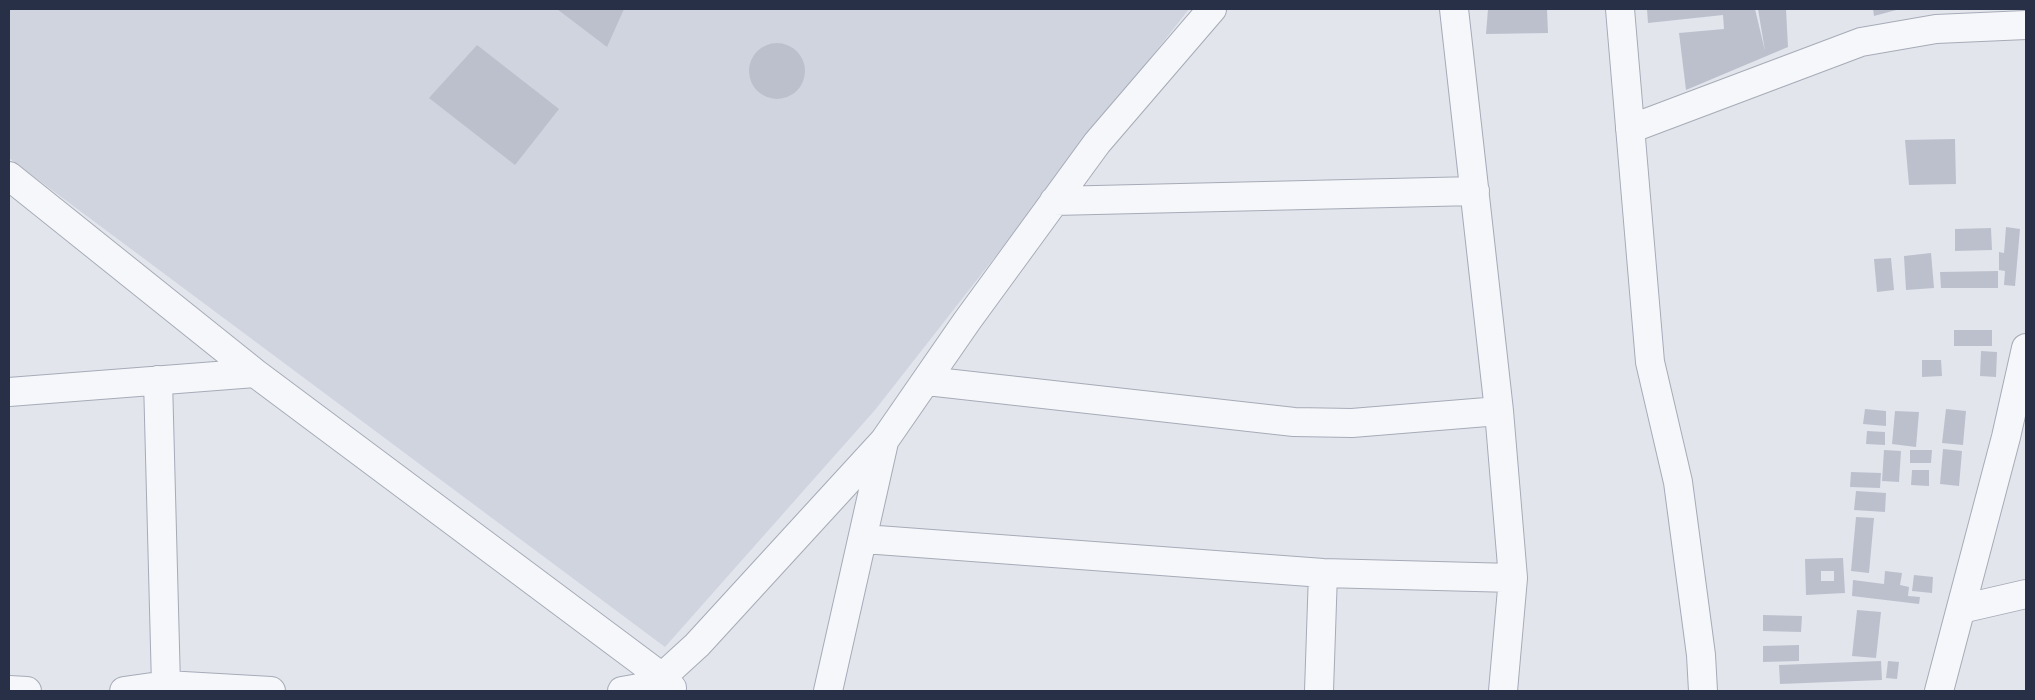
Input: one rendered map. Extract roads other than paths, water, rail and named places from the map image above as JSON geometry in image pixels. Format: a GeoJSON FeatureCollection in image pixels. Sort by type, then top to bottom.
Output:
{"type":"FeatureCollection","features":[{"type":"Feature","properties":{"kind":"street"},"geometry":{"type":"LineString","coordinates":[[622,691],[668,684],[697,645],[884,441],[927,381],[967,320],[1096,143],[1212,9]]}},
{"type":"Feature","properties":{"kind":"street"},"geometry":{"type":"LineString","coordinates":[[1454,9],[1498,411],[1513,578],[1503,691]]}},
{"type":"Feature","properties":{"kind":"street"},"geometry":{"type":"LineString","coordinates":[[1620,9],[1650,362],[1678,482],[1701,655],[1703,691]]}},
{"type":"Feature","properties":{"kind":"street"},"geometry":{"type":"LineString","coordinates":[[1630,129],[1861,42],[1936,29],[2026,25]]}},
{"type":"Feature","properties":{"kind":"street"},"geometry":{"type":"LineString","coordinates":[[9,176],[255,373],[668,684]]}},
{"type":"Feature","properties":{"kind":"street"},"geometry":{"type":"LineString","coordinates":[[1054,201],[1474,191]]}},
{"type":"Feature","properties":{"kind":"street"},"geometry":{"type":"LineString","coordinates":[[1939,691],[2006,437],[2026,348]]}},
{"type":"Feature","properties":{"kind":"street"},"geometry":{"type":"LineString","coordinates":[[9,392],[255,373]]}},
{"type":"Feature","properties":{"kind":"street"},"geometry":{"type":"LineString","coordinates":[[158,380],[166,685]]}},
{"type":"Feature","properties":{"kind":"street"},"geometry":{"type":"LineString","coordinates":[[927,381],[1294,422],[1352,423],[1498,411]]}},
{"type":"Feature","properties":{"kind":"street"},"geometry":{"type":"LineString","coordinates":[[828,691],[864,540],[884,441]]}},
{"type":"Feature","properties":{"kind":"street"},"geometry":{"type":"LineString","coordinates":[[864,540],[1324,573],[1513,578]]}},
{"type":"Feature","properties":{"kind":"street"},"geometry":{"type":"LineString","coordinates":[[1319,691],[1324,573]]}},
{"type":"Feature","properties":{"kind":"street"},"geometry":{"type":"LineString","coordinates":[[1961,608],[2026,594]]}},
{"type":"Feature","properties":{"kind":"street"},"geometry":{"type":"LineString","coordinates":[[124,691],[166,685],[271,691]]}},
{"type":"Feature","properties":{"kind":"street"},"geometry":{"type":"LineString","coordinates":[[9,690],[27,691]]}}]}
